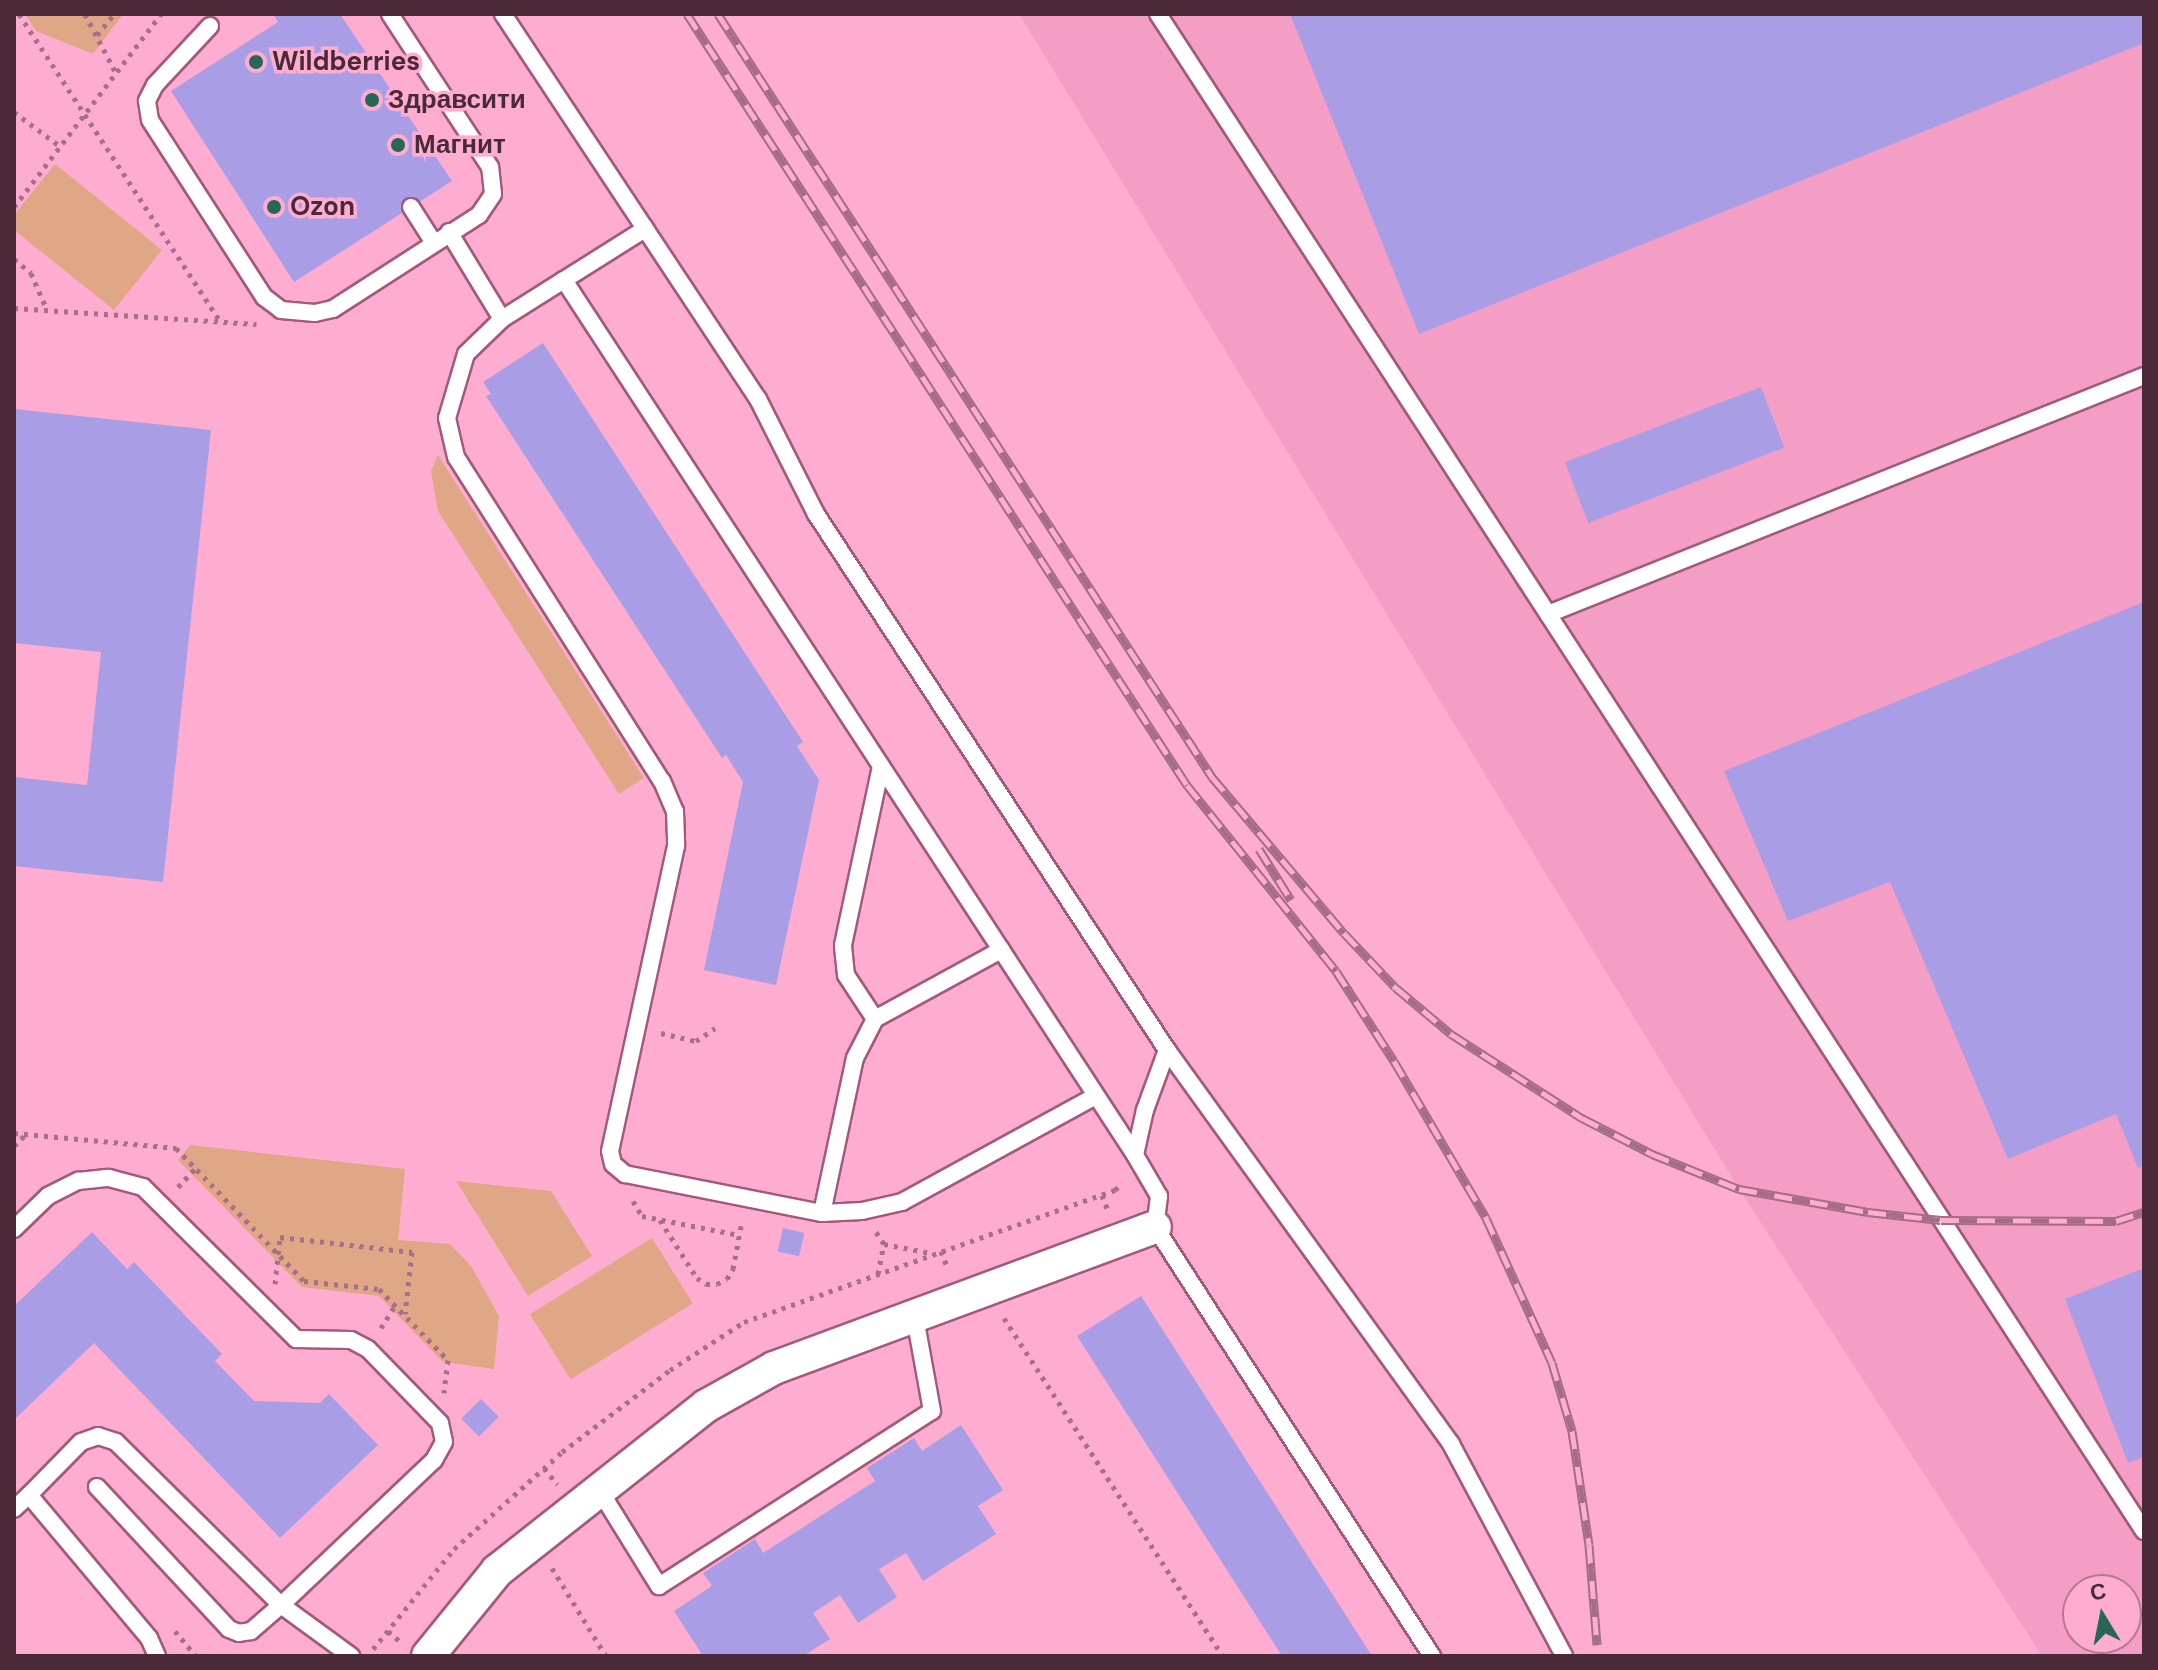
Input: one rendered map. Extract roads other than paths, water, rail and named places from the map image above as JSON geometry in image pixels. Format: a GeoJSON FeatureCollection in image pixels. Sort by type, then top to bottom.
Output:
{"type":"FeatureCollection","features":[{"type":"Feature","properties":{"kind":"street"},"geometry":{"type":"LineString","coordinates":[[428,1656],[468,1602],[497,1571],[706,1406],[774,1368],[1155,1227]]}},
{"type":"Feature","properties":{"kind":"lane"},"geometry":{"type":"LineString","coordinates":[[210,26],[155,85],[147,101],[150,120],[264,297],[281,310],[315,313],[333,309],[479,215],[493,194],[490,167],[390,14]]}},
{"type":"Feature","properties":{"kind":"lane"},"geometry":{"type":"LineString","coordinates":[[503,14],[758,399],[816,514],[1167,1050],[1451,1444],[1564,1656]]}},
{"type":"Feature","properties":{"kind":"lane"},"geometry":{"type":"LineString","coordinates":[[1158,14],[2144,1531]]}},
{"type":"Feature","properties":{"kind":"lane"},"geometry":{"type":"LineString","coordinates":[[411,207],[434,243]]}},
{"type":"Feature","properties":{"kind":"lane"},"geometry":{"type":"LineString","coordinates":[[645,229],[502,319],[466,354],[447,418],[456,457],[662,781],[675,811],[676,846],[610,1151],[613,1164],[625,1174],[822,1213],[862,1211],[902,1202],[1096,1096]]}},
{"type":"Feature","properties":{"kind":"lane"},"geometry":{"type":"LineString","coordinates":[[449,232],[502,319]]}},
{"type":"Feature","properties":{"kind":"lane"},"geometry":{"type":"LineString","coordinates":[[564,280],[1135,1155],[1159,1196],[1155,1227],[1432,1656]]}},
{"type":"Feature","properties":{"kind":"lane"},"geometry":{"type":"LineString","coordinates":[[1548,614],[2144,376]]}},
{"type":"Feature","properties":{"kind":"lane"},"geometry":{"type":"LineString","coordinates":[[875,1019],[846,975],[843,945],[881,766]]}},
{"type":"Feature","properties":{"kind":"lane"},"geometry":{"type":"LineString","coordinates":[[822,1213],[855,1058],[875,1019],[1001,950]]}},
{"type":"Feature","properties":{"kind":"lane"},"geometry":{"type":"LineString","coordinates":[[1135,1155],[1145,1110],[1167,1050]]}},
{"type":"Feature","properties":{"kind":"lane"},"geometry":{"type":"LineString","coordinates":[[14,1229],[48,1196],[78,1181],[109,1178],[143,1187],[296,1339],[351,1340],[368,1349],[440,1423],[444,1442],[434,1460],[281,1605],[251,1631],[239,1633],[229,1629],[97,1487]]}},
{"type":"Feature","properties":{"kind":"lane"},"geometry":{"type":"LineString","coordinates":[[600,1491],[659,1586],[932,1411],[915,1317]]}},
{"type":"Feature","properties":{"kind":"lane"},"geometry":{"type":"LineString","coordinates":[[14,1509],[81,1442],[98,1436],[116,1442],[281,1605],[351,1656]]}},
{"type":"Feature","properties":{"kind":"lane"},"geometry":{"type":"LineString","coordinates":[[29,1495],[149,1638],[157,1656]]}},
{"type":"Feature","properties":{"kind":"railway"},"geometry":{"type":"LineString","coordinates":[[687,14],[1187,785],[1336,971],[1394,1061],[1486,1218],[1552,1363],[1572,1431],[1589,1545],[1597,1645]]}},
{"type":"Feature","properties":{"kind":"railway"},"geometry":{"type":"LineString","coordinates":[[718,14],[1212,777],[1344,933],[1395,987],[1451,1034],[1582,1118],[1652,1154],[1739,1189],[1868,1212],[1941,1220],[2116,1221],[2144,1212]]}},
{"type":"Feature","properties":{"kind":"railway"},"geometry":{"type":"LineString","coordinates":[[1259,849],[1291,900]]}},
{"type":"Feature","properties":{"kind":"place","name":"Wildberries"},"geometry":{"type":"Point","coordinates":[256,62]}},
{"type":"Feature","properties":{"kind":"place","name":"Здравсити"},"geometry":{"type":"Point","coordinates":[372,100]}},
{"type":"Feature","properties":{"kind":"place","name":"Магнит"},"geometry":{"type":"Point","coordinates":[398,145]}},
{"type":"Feature","properties":{"kind":"place","name":"Ozon"},"geometry":{"type":"Point","coordinates":[274,207]}}]}
